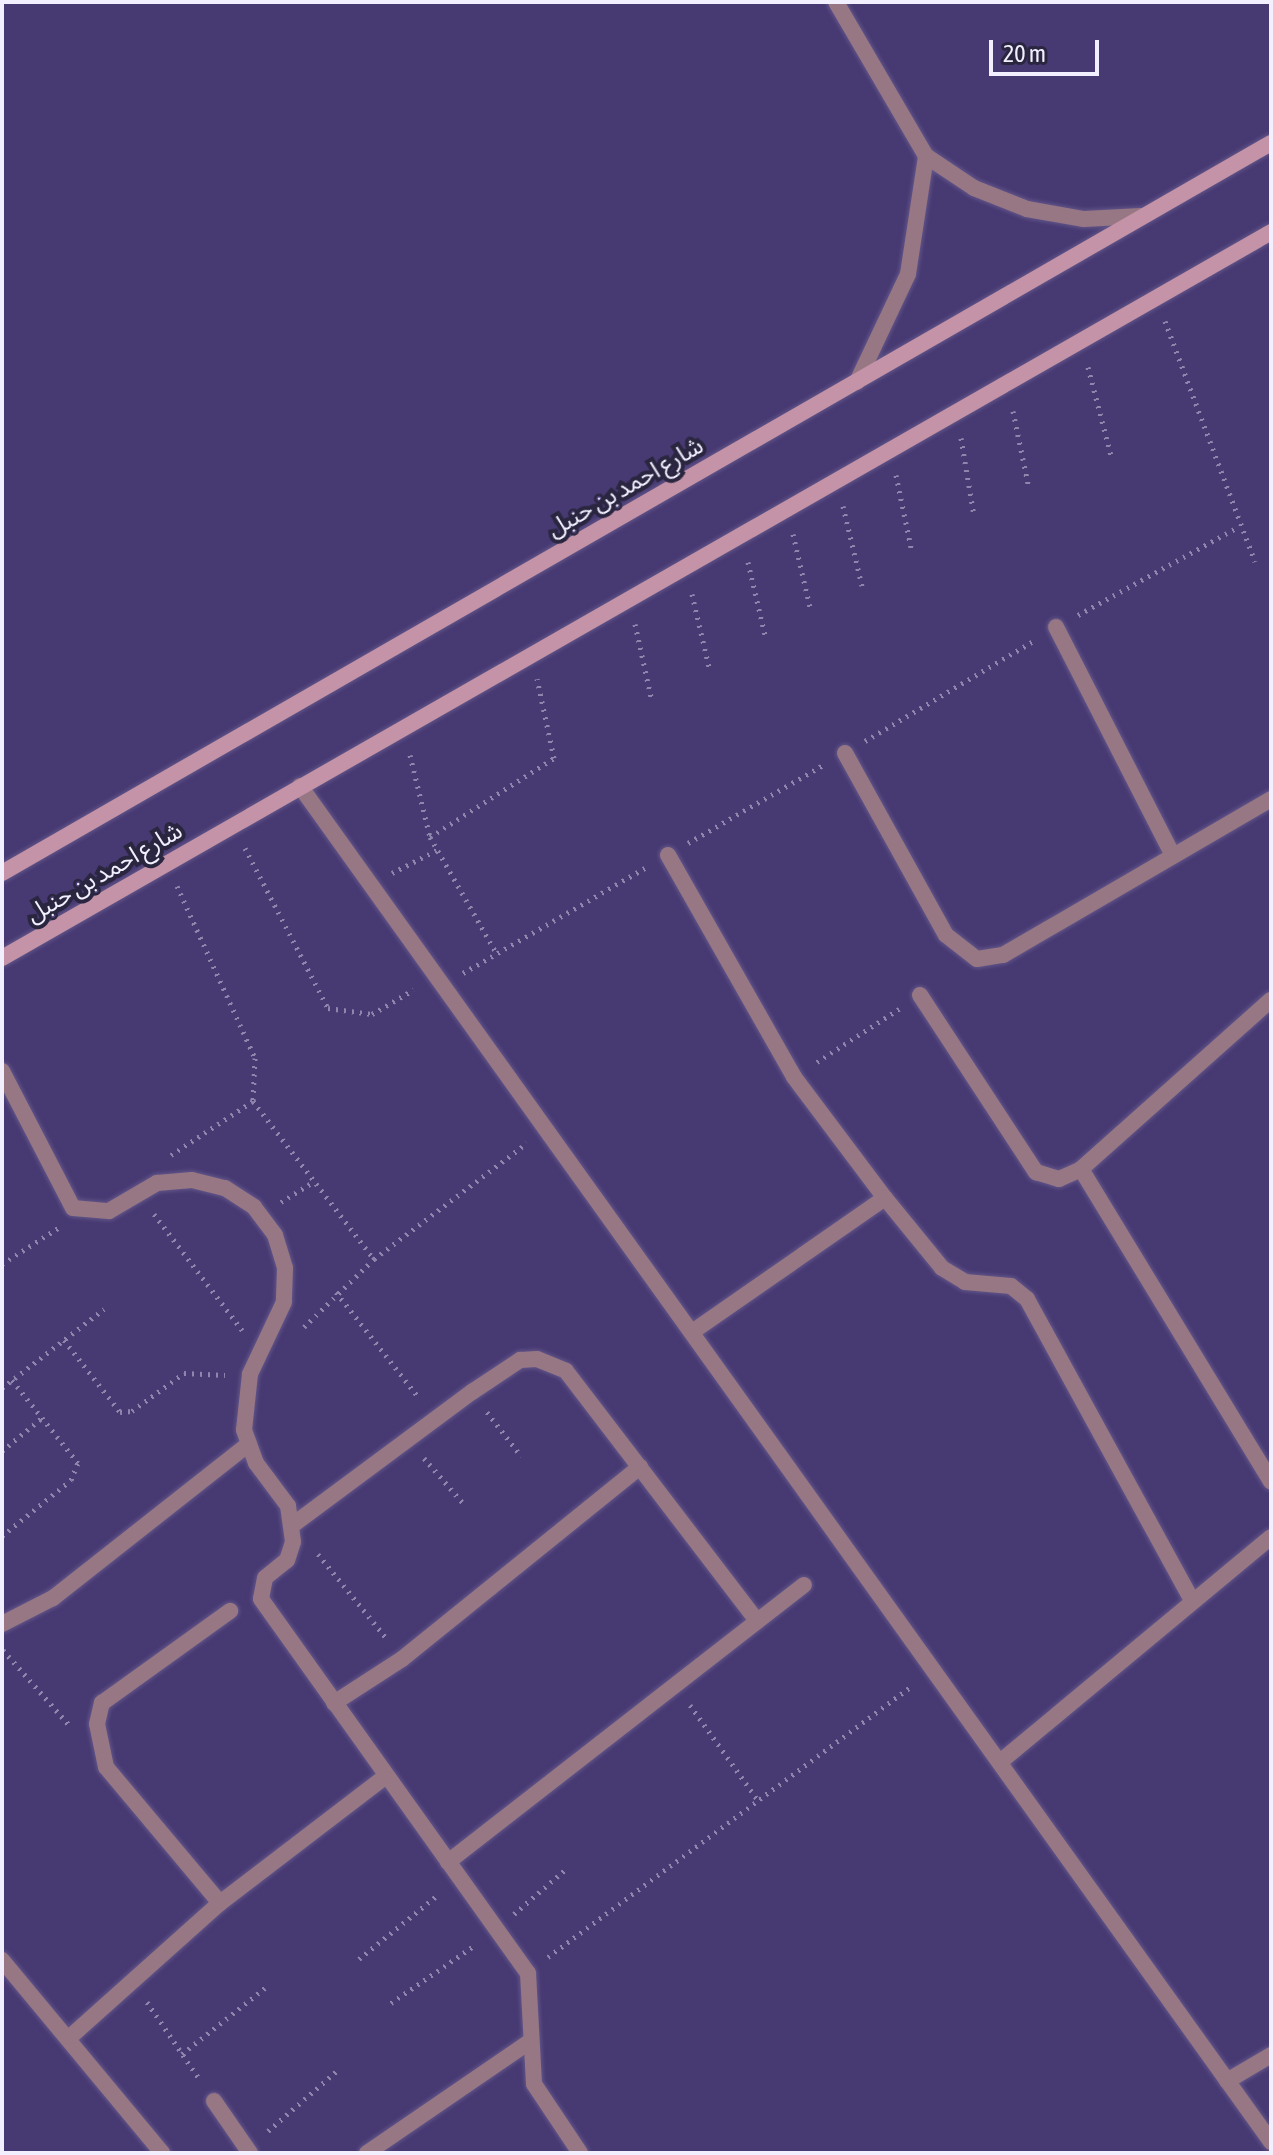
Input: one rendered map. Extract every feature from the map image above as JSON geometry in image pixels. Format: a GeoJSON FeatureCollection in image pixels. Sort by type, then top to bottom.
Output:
{"type":"FeatureCollection","features":[{"type":"Feature","properties":{"kind":"street"},"geometry":{"type":"LineString","coordinates":[[836,2],[926,156],[974,188],[1027,209],[1084,219],[1141,216]]}},
{"type":"Feature","properties":{"kind":"street","name":"شارع احمد بن حنبل"},"geometry":{"type":"LineString","coordinates":[[2,873],[1271,143]]}},
{"type":"Feature","properties":{"kind":"street"},"geometry":{"type":"LineString","coordinates":[[857,382],[908,274],[926,156]]}},
{"type":"Feature","properties":{"kind":"street","name":"شارع احمد بن حنبل"},"geometry":{"type":"LineString","coordinates":[[2,958],[1271,232]]}},
{"type":"Feature","properties":{"kind":"street"},"geometry":{"type":"LineString","coordinates":[[1056,627],[1173,856]]}},
{"type":"Feature","properties":{"kind":"street"},"geometry":{"type":"LineString","coordinates":[[845,753],[946,935],[977,959],[1003,955],[1271,799]]}},
{"type":"Feature","properties":{"kind":"street"},"geometry":{"type":"LineString","coordinates":[[300,786],[438,974],[542,1131],[695,1330],[1271,2142]]}},
{"type":"Feature","properties":{"kind":"street"},"geometry":{"type":"LineString","coordinates":[[668,855],[794,1077],[885,1198],[942,1268],[965,1282],[1011,1286],[1027,1299],[1193,1602]]}},
{"type":"Feature","properties":{"kind":"street"},"geometry":{"type":"LineString","coordinates":[[920,995],[1036,1172],[1059,1179],[1081,1169],[1271,1000]]}},
{"type":"Feature","properties":{"kind":"street"},"geometry":{"type":"LineString","coordinates":[[2,1071],[64,1201],[96,1213],[139,1194],[192,1180],[225,1188],[261,1214],[285,1268],[284,1302],[243,1395],[249,1444],[294,1524],[287,1560],[265,1578],[261,1599],[528,1973],[529,2042],[534,2084],[580,2153]]}},
{"type":"Feature","properties":{"kind":"street"},"geometry":{"type":"LineString","coordinates":[[1081,1169],[1271,1482]]}},
{"type":"Feature","properties":{"kind":"street"},"geometry":{"type":"LineString","coordinates":[[695,1330],[885,1198]]}},
{"type":"Feature","properties":{"kind":"street"},"geometry":{"type":"LineString","coordinates":[[294,1524],[520,1360],[552,1362],[640,1467],[757,1621]]}},
{"type":"Feature","properties":{"kind":"street"},"geometry":{"type":"LineString","coordinates":[[2,1624],[53,1598],[249,1444]]}},
{"type":"Feature","properties":{"kind":"street"},"geometry":{"type":"LineString","coordinates":[[334,1703],[402,1659],[640,1467]]}},
{"type":"Feature","properties":{"kind":"street"},"geometry":{"type":"LineString","coordinates":[[1000,1762],[1271,1537]]}},
{"type":"Feature","properties":{"kind":"street"},"geometry":{"type":"LineString","coordinates":[[448,1862],[804,1585]]}},
{"type":"Feature","properties":{"kind":"street"},"geometry":{"type":"LineString","coordinates":[[220,1903],[106,1767],[97,1724],[102,1703],[230,1611]]}},
{"type":"Feature","properties":{"kind":"street"},"geometry":{"type":"LineString","coordinates":[[70,2037],[134,1984],[220,1903],[386,1776]]}},
{"type":"Feature","properties":{"kind":"street"},"geometry":{"type":"LineString","coordinates":[[2,1960],[70,2037],[162,2153]]}},
{"type":"Feature","properties":{"kind":"street"},"geometry":{"type":"LineString","coordinates":[[367,2153],[529,2042]]}},
{"type":"Feature","properties":{"kind":"street"},"geometry":{"type":"LineString","coordinates":[[1227,2081],[1271,2055]]}},
{"type":"Feature","properties":{"kind":"street"},"geometry":{"type":"LineString","coordinates":[[214,2101],[249,2151]]}},
{"type":"Feature","properties":{"kind":"path"},"geometry":{"type":"LineString","coordinates":[[1157,297],[1255,562]]}},
{"type":"Feature","properties":{"kind":"path"},"geometry":{"type":"LineString","coordinates":[[1081,341],[1111,455]]}},
{"type":"Feature","properties":{"kind":"path"},"geometry":{"type":"LineString","coordinates":[[1007,383],[1029,488]]}},
{"type":"Feature","properties":{"kind":"path"},"geometry":{"type":"LineString","coordinates":[[957,411],[974,516]]}},
{"type":"Feature","properties":{"kind":"path"},"geometry":{"type":"LineString","coordinates":[[891,449],[912,552]]}},
{"type":"Feature","properties":{"kind":"path"},"geometry":{"type":"LineString","coordinates":[[836,480],[862,586]]}},
{"type":"Feature","properties":{"kind":"path"},"geometry":{"type":"LineString","coordinates":[[786,509],[810,607]]}},
{"type":"Feature","properties":{"kind":"path"},"geometry":{"type":"LineString","coordinates":[[742,534],[765,635]]}},
{"type":"Feature","properties":{"kind":"path"},"geometry":{"type":"LineString","coordinates":[[686,566],[709,667]]}},
{"type":"Feature","properties":{"kind":"path"},"geometry":{"type":"LineString","coordinates":[[629,599],[652,701]]}},
{"type":"Feature","properties":{"kind":"path"},"geometry":{"type":"LineString","coordinates":[[430,837],[554,758],[532,654]]}},
{"type":"Feature","properties":{"kind":"path"},"geometry":{"type":"LineString","coordinates":[[403,728],[430,837],[497,954]]}},
{"type":"Feature","properties":{"kind":"path"},"geometry":{"type":"LineString","coordinates":[[233,825],[328,1008],[372,1014],[438,974]]}},
{"type":"Feature","properties":{"kind":"path"},"geometry":{"type":"LineString","coordinates":[[373,883],[437,850]]}},
{"type":"Feature","properties":{"kind":"path"},"geometry":{"type":"LineString","coordinates":[[167,863],[255,1058],[253,1101],[374,1259]]}},
{"type":"Feature","properties":{"kind":"path"},"geometry":{"type":"LineString","coordinates":[[794,1077],[920,995]]}},
{"type":"Feature","properties":{"kind":"path"},"geometry":{"type":"LineString","coordinates":[[295,1338],[336,1292],[374,1259],[542,1131]]}},
{"type":"Feature","properties":{"kind":"path"},"geometry":{"type":"LineString","coordinates":[[261,1214],[314,1181]]}},
{"type":"Feature","properties":{"kind":"path"},"geometry":{"type":"LineString","coordinates":[[139,1194],[259,1353]]}},
{"type":"Feature","properties":{"kind":"path"},"geometry":{"type":"LineString","coordinates":[[336,1292],[435,1419]]}},
{"type":"Feature","properties":{"kind":"path"},"geometry":{"type":"LineString","coordinates":[[2,1388],[104,1309]]}},
{"type":"Feature","properties":{"kind":"path"},"geometry":{"type":"LineString","coordinates":[[64,1340],[120,1412],[197,1370],[224,1375],[243,1395]]}},
{"type":"Feature","properties":{"kind":"path"},"geometry":{"type":"LineString","coordinates":[[2,1536],[75,1475],[77,1457],[12,1380]]}},
{"type":"Feature","properties":{"kind":"path"},"geometry":{"type":"LineString","coordinates":[[472,1392],[521,1456]]}},
{"type":"Feature","properties":{"kind":"path"},"geometry":{"type":"LineString","coordinates":[[2,1451],[43,1417]]}},
{"type":"Feature","properties":{"kind":"path"},"geometry":{"type":"LineString","coordinates":[[408,1439],[463,1503]]}},
{"type":"Feature","properties":{"kind":"path"},"geometry":{"type":"LineString","coordinates":[[294,1524],[402,1659]]}},
{"type":"Feature","properties":{"kind":"path"},"geometry":{"type":"LineString","coordinates":[[2,1649],[75,1732]]}},
{"type":"Feature","properties":{"kind":"path"},"geometry":{"type":"LineString","coordinates":[[528,1973],[757,1799],[934,1670]]}},
{"type":"Feature","properties":{"kind":"path"},"geometry":{"type":"LineString","coordinates":[[676,1685],[757,1799]]}},
{"type":"Feature","properties":{"kind":"path"},"geometry":{"type":"LineString","coordinates":[[391,2003],[497,1930],[565,1870]]}},
{"type":"Feature","properties":{"kind":"path"},"geometry":{"type":"LineString","coordinates":[[359,1959],[459,1877]]}},
{"type":"Feature","properties":{"kind":"path"},"geometry":{"type":"LineString","coordinates":[[134,1984],[214,2101]]}},
{"type":"Feature","properties":{"kind":"path"},"geometry":{"type":"LineString","coordinates":[[182,2054],[265,1988]]}},
{"type":"Feature","properties":{"kind":"path"},"geometry":{"type":"LineString","coordinates":[[249,2151],[339,2069]]}}]}
